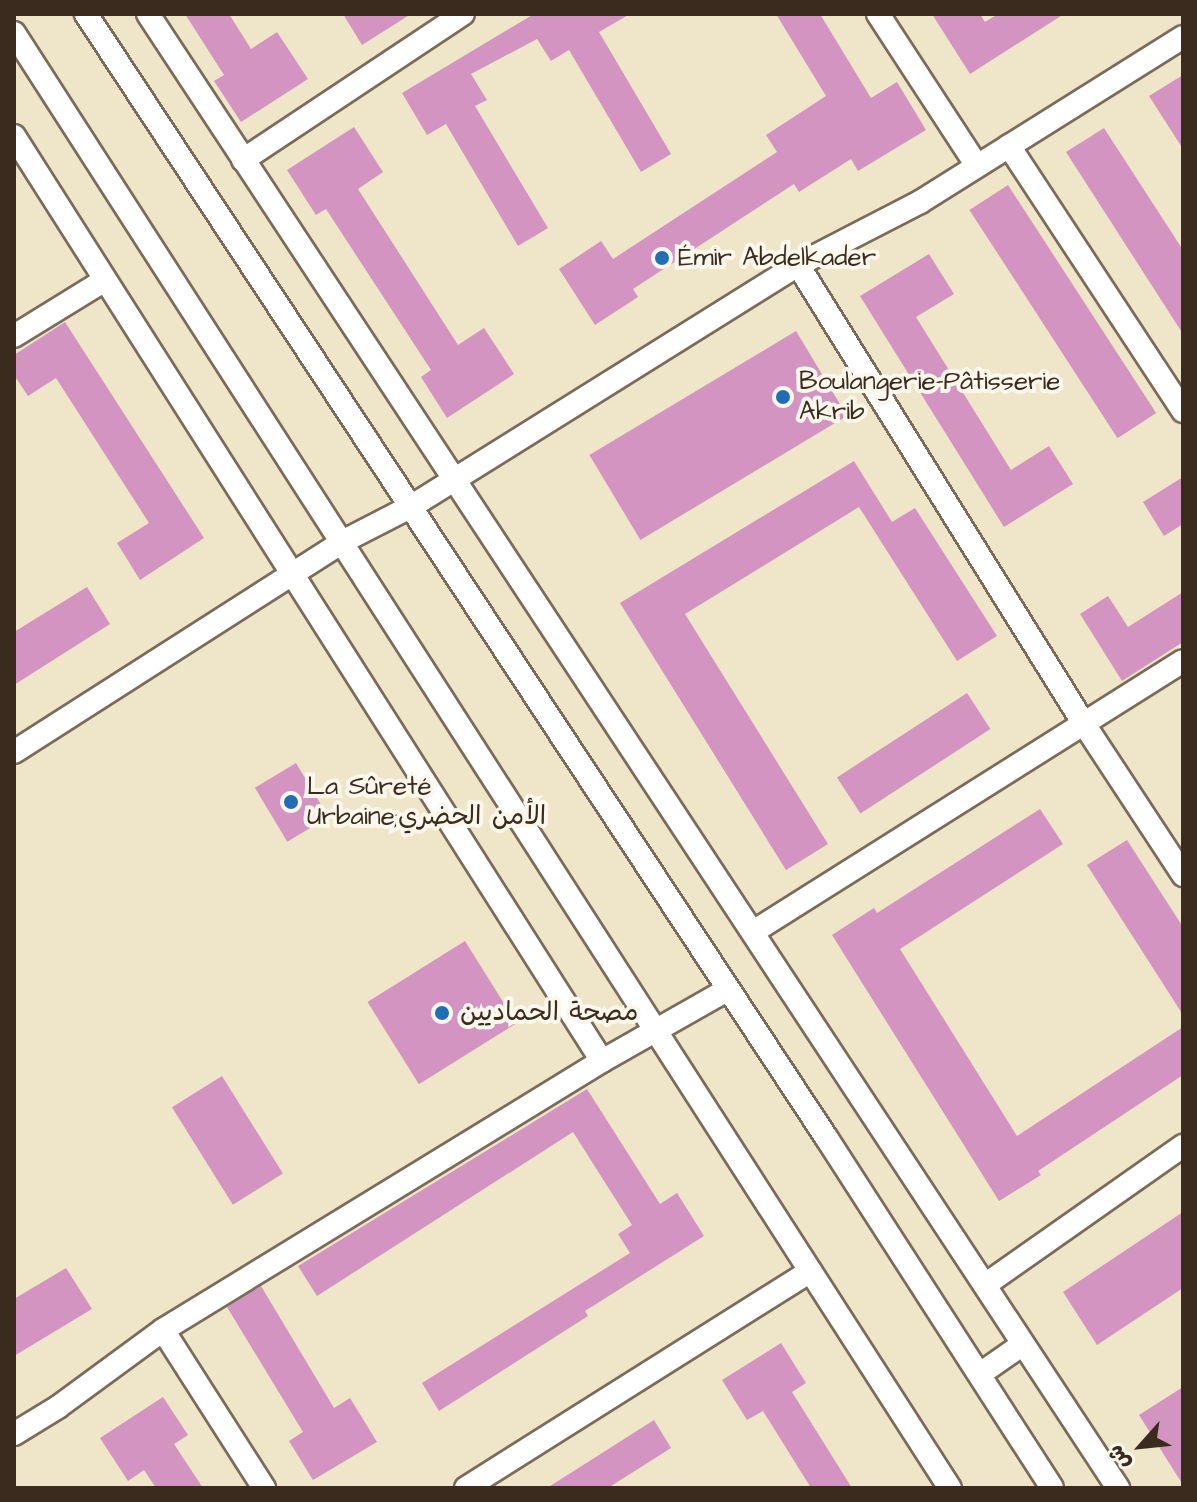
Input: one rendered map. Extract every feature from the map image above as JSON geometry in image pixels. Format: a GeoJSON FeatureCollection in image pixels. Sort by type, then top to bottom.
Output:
{"type":"FeatureCollection","features":[{"type":"Feature","properties":{"kind":"street"},"geometry":{"type":"LineString","coordinates":[[86,14],[412,506],[1052,1488]]}},
{"type":"Feature","properties":{"kind":"street"},"geometry":{"type":"LineString","coordinates":[[148,14],[1118,1488]]}},
{"type":"Feature","properties":{"kind":"street"},"geometry":{"type":"LineString","coordinates":[[243,160],[463,14]]}},
{"type":"Feature","properties":{"kind":"street"},"geometry":{"type":"LineString","coordinates":[[878,14],[977,166]]}},
{"type":"Feature","properties":{"kind":"street"},"geometry":{"type":"LineString","coordinates":[[14,33],[950,1488]]}},
{"type":"Feature","properties":{"kind":"street"},"geometry":{"type":"LineString","coordinates":[[14,752],[342,542],[412,506],[798,265],[920,202],[1183,37]]}},
{"type":"Feature","properties":{"kind":"street"},"geometry":{"type":"LineString","coordinates":[[14,136],[602,1061]]}},
{"type":"Feature","properties":{"kind":"street"},"geometry":{"type":"LineString","coordinates":[[1009,146],[1183,411]]}},
{"type":"Feature","properties":{"kind":"street"},"geometry":{"type":"LineString","coordinates":[[798,265],[1084,724],[1183,875]]}},
{"type":"Feature","properties":{"kind":"street"},"geometry":{"type":"LineString","coordinates":[[14,336],[105,280]]}},
{"type":"Feature","properties":{"kind":"street"},"geometry":{"type":"LineString","coordinates":[[753,932],[1183,661]]}},
{"type":"Feature","properties":{"kind":"street"},"geometry":{"type":"LineString","coordinates":[[14,1434],[58,1407],[163,1330],[602,1061],[727,990]]}},
{"type":"Feature","properties":{"kind":"street"},"geometry":{"type":"LineString","coordinates":[[985,1285],[1183,1146]]}},
{"type":"Feature","properties":{"kind":"street"},"geometry":{"type":"LineString","coordinates":[[466,1488],[810,1271]]}},
{"type":"Feature","properties":{"kind":"street"},"geometry":{"type":"LineString","coordinates":[[163,1330],[264,1488]]}},
{"type":"Feature","properties":{"kind":"street"},"geometry":{"type":"LineString","coordinates":[[980,1374],[1023,1344]]}},
{"type":"Feature","properties":{"kind":"building"},"geometry":{"type":"Polygon","coordinates":[[[185,14],[229,14],[251,49],[277,32],[308,79],[241,122],[214,81],[224,75],[185,14]]]}},
{"type":"Feature","properties":{"kind":"building"},"geometry":{"type":"Polygon","coordinates":[[[343,14],[411,14],[362,45],[343,14]]]}},
{"type":"Feature","properties":{"kind":"building"},"geometry":{"type":"Polygon","coordinates":[[[534,14],[630,14],[599,32],[671,154],[641,172],[569,50],[551,61],[537,39],[471,74],[487,100],[475,106],[548,228],[518,246],[446,124],[427,135],[402,93],[534,14]]]}},
{"type":"Feature","properties":{"kind":"building"},"geometry":{"type":"Polygon","coordinates":[[[776,14],[820,14],[871,98],[897,82],[926,130],[858,171],[851,159],[799,192],[794,184],[633,289],[638,297],[595,325],[559,269],[601,241],[613,259],[777,152],[766,135],[826,96],[776,14]]]}},
{"type":"Feature","properties":{"kind":"building"},"geometry":{"type":"Polygon","coordinates":[[[932,14],[980,14],[985,22],[998,14],[1064,14],[970,74],[932,14]]]}},
{"type":"Feature","properties":{"kind":"building"},"geometry":{"type":"Polygon","coordinates":[[[1183,75],[1183,149],[1149,96],[1183,75]]]}},
{"type":"Feature","properties":{"kind":"building"},"geometry":{"type":"Polygon","coordinates":[[[354,127],[383,172],[358,189],[458,345],[484,328],[514,374],[447,418],[421,377],[431,370],[326,209],[316,215],[287,170],[354,127]]]}},
{"type":"Feature","properties":{"kind":"building"},"geometry":{"type":"Polygon","coordinates":[[[1104,128],[1183,250],[1183,334],[1066,152],[1104,128]]]}},
{"type":"Feature","properties":{"kind":"building"},"geometry":{"type":"Polygon","coordinates":[[[1008,185],[1156,413],[1118,438],[969,210],[1008,185]]]}},
{"type":"Feature","properties":{"kind":"building"},"geometry":{"type":"Polygon","coordinates":[[[929,254],[954,294],[916,317],[1011,470],[1049,446],[1073,484],[1004,527],[860,296],[929,254]]]}},
{"type":"Feature","properties":{"kind":"building"},"geometry":{"type":"Polygon","coordinates":[[[65,322],[204,538],[140,580],[117,543],[149,523],[56,378],[28,396],[14,375],[14,355],[65,322]]]}},
{"type":"Feature","properties":{"kind":"building"},"geometry":{"type":"Polygon","coordinates":[[[796,331],[847,416],[640,540],[589,455],[796,331]]]}},
{"type":"Feature","properties":{"kind":"building"},"geometry":{"type":"Polygon","coordinates":[[[854,461],[892,522],[915,508],[997,636],[957,661],[859,507],[685,614],[828,844],[786,870],[620,603],[854,461]]]}},
{"type":"Feature","properties":{"kind":"building"},"geometry":{"type":"Polygon","coordinates":[[[1183,477],[1183,524],[1164,536],[1143,502],[1183,477]]]}},
{"type":"Feature","properties":{"kind":"building"},"geometry":{"type":"Polygon","coordinates":[[[87,587],[110,624],[14,685],[14,632],[87,587]]]}},
{"type":"Feature","properties":{"kind":"building"},"geometry":{"type":"Polygon","coordinates":[[[1183,592],[1183,642],[1122,681],[1080,614],[1108,596],[1128,627],[1183,592]]]}},
{"type":"Feature","properties":{"kind":"building"},"geometry":{"type":"Polygon","coordinates":[[[967,693],[990,729],[860,813],[837,777],[967,693]]]}},
{"type":"Feature","properties":{"kind":"building","name":"La Sûreté Urbaine;الأمن الحضري"},"geometry":{"type":"Polygon","coordinates":[[[296,763],[328,817],[287,842],[255,788],[296,763]]]}},
{"type":"Feature","properties":{"kind":"building"},"geometry":{"type":"Polygon","coordinates":[[[1040,809],[1063,844],[900,949],[1017,1136],[1183,1027],[1183,1075],[1038,1171],[1041,1175],[999,1201],[832,935],[874,908],[877,913],[1040,809]]]}},
{"type":"Feature","properties":{"kind":"building"},"geometry":{"type":"Polygon","coordinates":[[[1127,840],[1183,927],[1183,1015],[1087,865],[1127,840]]]}},
{"type":"Feature","properties":{"kind":"building","name":"مصحة الحماديين"},"geometry":{"type":"Polygon","coordinates":[[[465,941],[516,1023],[419,1084],[367,1002],[465,941]]]}},
{"type":"Feature","properties":{"kind":"building"},"geometry":{"type":"Polygon","coordinates":[[[222,1076],[283,1174],[233,1205],[172,1107],[222,1076]]]}},
{"type":"Feature","properties":{"kind":"building"},"geometry":{"type":"Polygon","coordinates":[[[587,1089],[660,1204],[677,1193],[704,1236],[585,1311],[588,1316],[439,1411],[422,1383],[630,1253],[618,1234],[632,1225],[573,1132],[317,1296],[298,1266],[587,1089]]]}},
{"type":"Feature","properties":{"kind":"building"},"geometry":{"type":"Polygon","coordinates":[[[1183,1212],[1183,1288],[1097,1345],[1063,1292],[1183,1212]]]}},
{"type":"Feature","properties":{"kind":"building"},"geometry":{"type":"Polygon","coordinates":[[[66,1268],[92,1309],[14,1356],[14,1299],[66,1268]]]}},
{"type":"Feature","properties":{"kind":"building"},"geometry":{"type":"Polygon","coordinates":[[[261,1286],[334,1408],[350,1398],[377,1442],[313,1480],[289,1441],[303,1432],[227,1307],[261,1286]]]}},
{"type":"Feature","properties":{"kind":"building"},"geometry":{"type":"Polygon","coordinates":[[[781,1343],[806,1383],[792,1392],[852,1488],[811,1488],[763,1411],[747,1420],[722,1380],[781,1343]]]}},
{"type":"Feature","properties":{"kind":"building"},"geometry":{"type":"Polygon","coordinates":[[[1183,1387],[1183,1485],[1139,1415],[1183,1387]]]}},
{"type":"Feature","properties":{"kind":"building"},"geometry":{"type":"Polygon","coordinates":[[[163,1397],[188,1435],[174,1444],[203,1488],[156,1488],[144,1470],[128,1481],[100,1438],[163,1397]]]}},
{"type":"Feature","properties":{"kind":"building"},"geometry":{"type":"Polygon","coordinates":[[[654,1420],[671,1448],[608,1488],[547,1488],[654,1420]]]}},
{"type":"Feature","properties":{"kind":"place","name":"Émir Abdelkader"},"geometry":{"type":"Point","coordinates":[662,258]}},
{"type":"Feature","properties":{"kind":"place","name":"Boulangerie-Pâtisserie Akrib"},"geometry":{"type":"Point","coordinates":[783,397]}},
{"type":"Feature","properties":{"kind":"place","name":"La Sûreté Urbaine;الأمن الحضري"},"geometry":{"type":"Point","coordinates":[291,802]}},
{"type":"Feature","properties":{"kind":"place","name":"مصحة الحماديين"},"geometry":{"type":"Point","coordinates":[442,1013]}}]}
